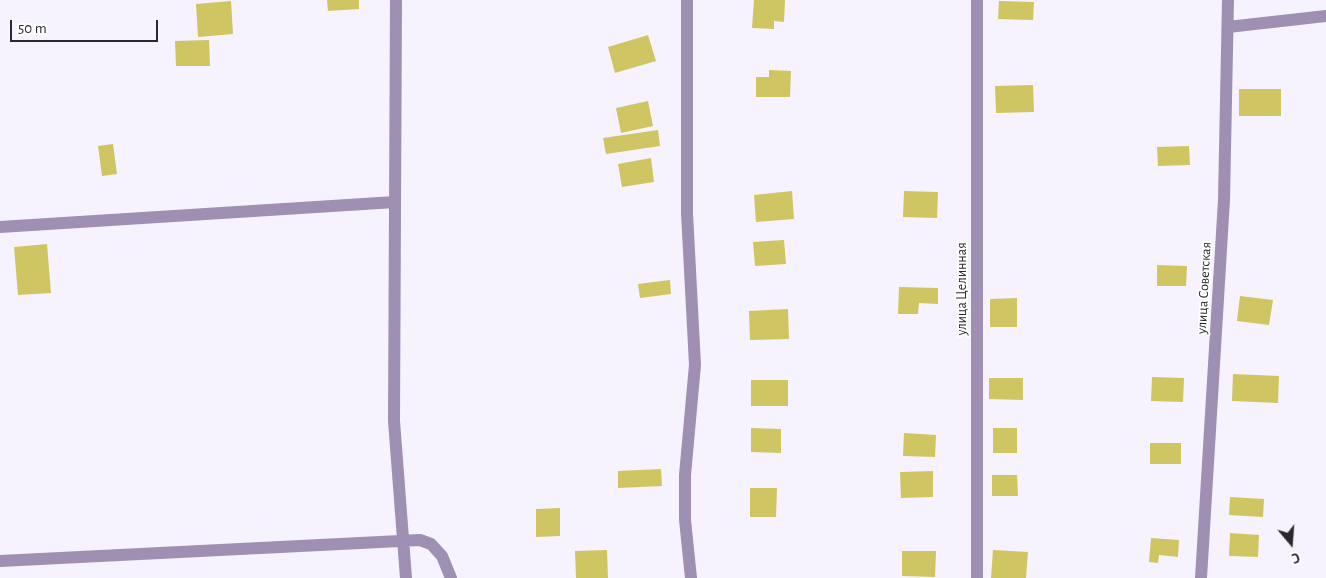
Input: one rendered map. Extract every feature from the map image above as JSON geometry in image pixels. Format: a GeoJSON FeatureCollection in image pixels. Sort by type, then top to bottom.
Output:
{"type":"FeatureCollection","features":[{"type":"Feature","properties":{"kind":"street"},"geometry":{"type":"LineString","coordinates":[[396,0],[394,421],[406,578]]}},
{"type":"Feature","properties":{"kind":"street"},"geometry":{"type":"LineString","coordinates":[[687,0],[687,213],[695,365],[685,475],[685,520],[691,578]]}},
{"type":"Feature","properties":{"kind":"street","name":"улица Целинная"},"geometry":{"type":"LineString","coordinates":[[977,0],[978,578]]}},
{"type":"Feature","properties":{"kind":"street","name":"улица Советская"},"geometry":{"type":"LineString","coordinates":[[1201,578],[1224,200],[1228,0]]}},
{"type":"Feature","properties":{"kind":"street"},"geometry":{"type":"LineString","coordinates":[[1228,27],[1326,16]]}},
{"type":"Feature","properties":{"kind":"street"},"geometry":{"type":"LineString","coordinates":[[0,227],[395,202]]}},
{"type":"Feature","properties":{"kind":"street"},"geometry":{"type":"LineString","coordinates":[[0,562],[420,540],[431,544],[447,563],[450,578]]}},
{"type":"Feature","properties":{"kind":"building"},"geometry":{"type":"Polygon","coordinates":[[[327,0],[359,0],[359,9],[328,11],[327,0]]]}},
{"type":"Feature","properties":{"kind":"building"},"geometry":{"type":"Polygon","coordinates":[[[754,0],[785,0],[784,22],[774,21],[774,29],[752,28],[754,0]]]}},
{"type":"Feature","properties":{"kind":"building"},"geometry":{"type":"Polygon","coordinates":[[[231,1],[233,34],[198,37],[196,4],[231,1]]]}},
{"type":"Feature","properties":{"kind":"building"},"geometry":{"type":"Polygon","coordinates":[[[999,1],[1034,2],[1033,20],[998,19],[999,1]]]}},
{"type":"Feature","properties":{"kind":"building"},"geometry":{"type":"Polygon","coordinates":[[[648,35],[656,61],[615,73],[608,47],[648,35]]]}},
{"type":"Feature","properties":{"kind":"building"},"geometry":{"type":"Polygon","coordinates":[[[209,40],[210,66],[176,66],[175,41],[209,40]]]}},
{"type":"Feature","properties":{"kind":"building"},"geometry":{"type":"Polygon","coordinates":[[[769,70],[791,71],[790,97],[756,97],[756,77],[769,77],[769,70]]]}},
{"type":"Feature","properties":{"kind":"building"},"geometry":{"type":"Polygon","coordinates":[[[1033,85],[1034,112],[996,113],[995,86],[1033,85]]]}},
{"type":"Feature","properties":{"kind":"building"},"geometry":{"type":"Polygon","coordinates":[[[1239,89],[1281,89],[1281,116],[1239,116],[1239,89]]]}},
{"type":"Feature","properties":{"kind":"building"},"geometry":{"type":"Polygon","coordinates":[[[648,101],[653,126],[621,133],[616,108],[648,101]]]}},
{"type":"Feature","properties":{"kind":"building"},"geometry":{"type":"Polygon","coordinates":[[[658,130],[660,146],[606,154],[603,138],[658,130]]]}},
{"type":"Feature","properties":{"kind":"building"},"geometry":{"type":"Polygon","coordinates":[[[113,144],[117,174],[102,176],[98,146],[113,144]]]}},
{"type":"Feature","properties":{"kind":"building"},"geometry":{"type":"Polygon","coordinates":[[[1189,146],[1190,165],[1158,166],[1157,147],[1189,146]]]}},
{"type":"Feature","properties":{"kind":"building"},"geometry":{"type":"Polygon","coordinates":[[[651,158],[654,182],[622,187],[618,164],[651,158]]]}},
{"type":"Feature","properties":{"kind":"building"},"geometry":{"type":"Polygon","coordinates":[[[792,191],[794,219],[756,222],[754,195],[792,191]]]}},
{"type":"Feature","properties":{"kind":"building"},"geometry":{"type":"Polygon","coordinates":[[[904,191],[938,192],[937,218],[903,217],[904,191]]]}},
{"type":"Feature","properties":{"kind":"building"},"geometry":{"type":"Polygon","coordinates":[[[784,240],[786,264],[755,266],[753,242],[784,240]]]}},
{"type":"Feature","properties":{"kind":"building"},"geometry":{"type":"Polygon","coordinates":[[[47,244],[51,293],[18,295],[14,247],[47,244]]]}},
{"type":"Feature","properties":{"kind":"building"},"geometry":{"type":"Polygon","coordinates":[[[1157,265],[1187,266],[1186,286],[1157,286],[1157,265]]]}},
{"type":"Feature","properties":{"kind":"building"},"geometry":{"type":"Polygon","coordinates":[[[670,280],[671,294],[640,298],[638,284],[670,280]]]}},
{"type":"Feature","properties":{"kind":"building"},"geometry":{"type":"Polygon","coordinates":[[[899,287],[938,288],[938,304],[919,303],[918,314],[898,314],[899,287]]]}},
{"type":"Feature","properties":{"kind":"building"},"geometry":{"type":"Polygon","coordinates":[[[1240,296],[1273,300],[1269,325],[1237,321],[1240,296]]]}},
{"type":"Feature","properties":{"kind":"building"},"geometry":{"type":"Polygon","coordinates":[[[1017,298],[1017,327],[990,327],[990,299],[1017,298]]]}},
{"type":"Feature","properties":{"kind":"building"},"geometry":{"type":"Polygon","coordinates":[[[788,309],[789,339],[750,340],[749,311],[788,309]]]}},
{"type":"Feature","properties":{"kind":"building"},"geometry":{"type":"Polygon","coordinates":[[[1233,374],[1279,376],[1278,403],[1232,401],[1233,374]]]}},
{"type":"Feature","properties":{"kind":"building"},"geometry":{"type":"Polygon","coordinates":[[[1152,377],[1184,378],[1183,402],[1151,401],[1152,377]]]}},
{"type":"Feature","properties":{"kind":"building"},"geometry":{"type":"Polygon","coordinates":[[[989,378],[1023,378],[1023,400],[989,399],[989,378]]]}},
{"type":"Feature","properties":{"kind":"building"},"geometry":{"type":"Polygon","coordinates":[[[751,380],[788,380],[788,406],[751,406],[751,380]]]}},
{"type":"Feature","properties":{"kind":"building"},"geometry":{"type":"Polygon","coordinates":[[[751,428],[781,429],[781,453],[751,452],[751,428]]]}},
{"type":"Feature","properties":{"kind":"building"},"geometry":{"type":"Polygon","coordinates":[[[993,428],[1017,428],[1017,453],[993,453],[993,428]]]}},
{"type":"Feature","properties":{"kind":"building"},"geometry":{"type":"Polygon","coordinates":[[[904,433],[936,435],[935,457],[903,456],[904,433]]]}},
{"type":"Feature","properties":{"kind":"building"},"geometry":{"type":"Polygon","coordinates":[[[1150,443],[1181,443],[1181,464],[1150,464],[1150,443]]]}},
{"type":"Feature","properties":{"kind":"building"},"geometry":{"type":"Polygon","coordinates":[[[661,469],[662,486],[618,488],[618,471],[661,469]]]}},
{"type":"Feature","properties":{"kind":"building"},"geometry":{"type":"Polygon","coordinates":[[[933,471],[933,497],[901,498],[900,472],[933,471]]]}},
{"type":"Feature","properties":{"kind":"building"},"geometry":{"type":"Polygon","coordinates":[[[992,475],[1017,475],[1018,496],[992,496],[992,475]]]}},
{"type":"Feature","properties":{"kind":"building"},"geometry":{"type":"Polygon","coordinates":[[[750,488],[777,488],[776,517],[750,517],[750,488]]]}},
{"type":"Feature","properties":{"kind":"building"},"geometry":{"type":"Polygon","coordinates":[[[1230,497],[1264,499],[1263,517],[1229,515],[1230,497]]]}},
{"type":"Feature","properties":{"kind":"building"},"geometry":{"type":"Polygon","coordinates":[[[560,508],[560,536],[536,537],[536,509],[560,508]]]}},
{"type":"Feature","properties":{"kind":"building"},"geometry":{"type":"Polygon","coordinates":[[[1230,533],[1259,535],[1258,557],[1229,556],[1230,533]]]}},
{"type":"Feature","properties":{"kind":"building"},"geometry":{"type":"Polygon","coordinates":[[[1151,538],[1179,540],[1178,557],[1159,555],[1158,563],[1149,562],[1151,538]]]}},
{"type":"Feature","properties":{"kind":"building"},"geometry":{"type":"Polygon","coordinates":[[[607,550],[608,578],[576,578],[575,551],[607,550]]]}},
{"type":"Feature","properties":{"kind":"building"},"geometry":{"type":"Polygon","coordinates":[[[993,550],[1028,552],[1026,578],[991,578],[993,550]]]}},
{"type":"Feature","properties":{"kind":"building"},"geometry":{"type":"Polygon","coordinates":[[[902,551],[936,551],[935,577],[902,576],[902,551]]]}}]}
